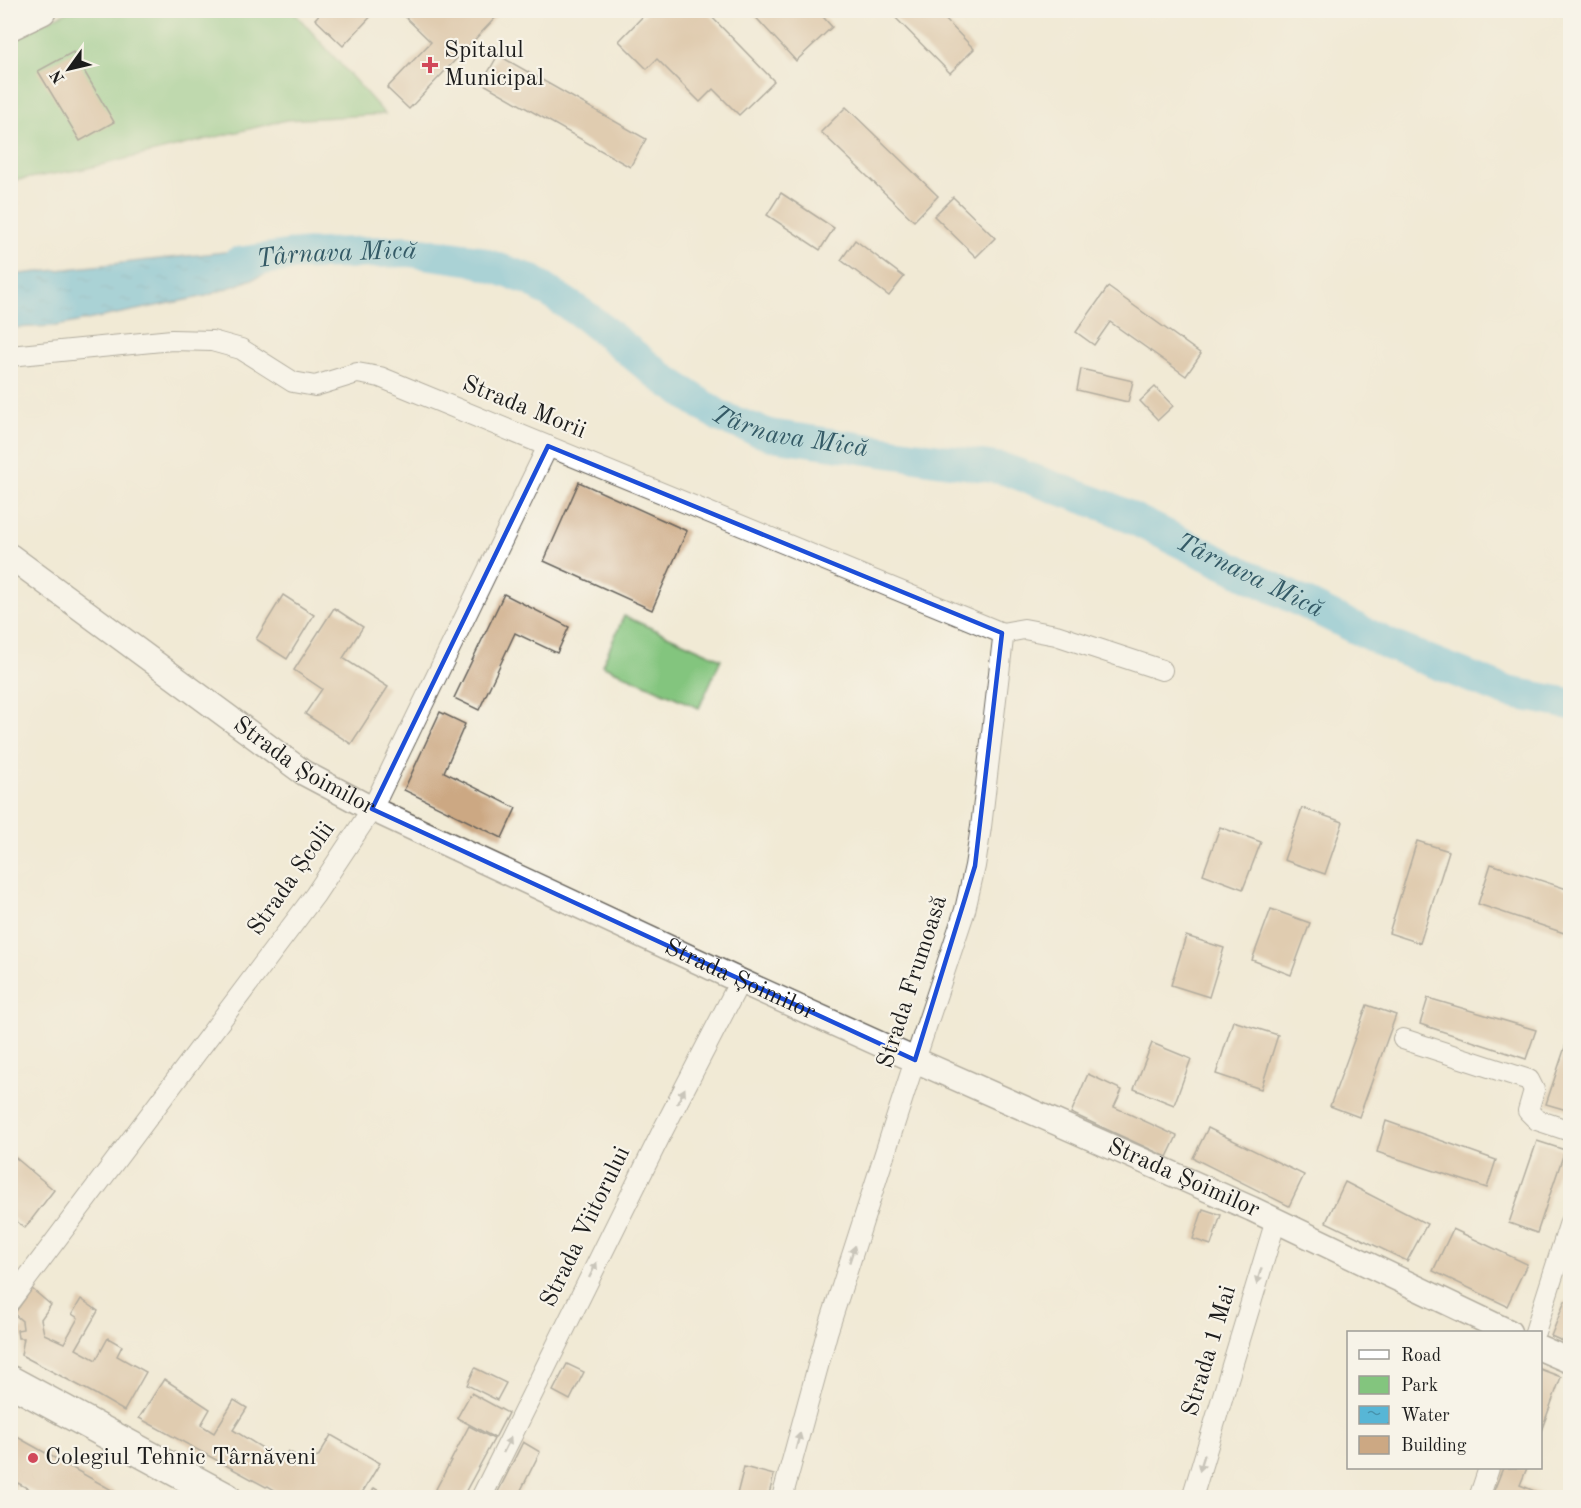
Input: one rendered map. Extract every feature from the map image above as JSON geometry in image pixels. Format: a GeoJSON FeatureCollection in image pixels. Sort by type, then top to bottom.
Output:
{"type":"FeatureCollection","features":[{"type":"Feature","properties":{"kind":"main road"},"geometry":{"type":"LineString","coordinates":[[10,26],[40,10]]}},
{"type":"Feature","properties":{"kind":"main road"},"geometry":{"type":"LineString","coordinates":[[13,1387],[226,1497]]}},
{"type":"Feature","properties":{"kind":"street","name":"Strada Morii"},"geometry":{"type":"LineString","coordinates":[[10,356],[172,340],[212,341],[241,350],[293,382],[315,386],[357,374],[380,377],[1002,633]]}},
{"type":"Feature","properties":{"kind":"street","name":"Strada Școlii"},"geometry":{"type":"LineString","coordinates":[[10,1301],[315,895],[372,809],[548,446]]}},
{"type":"Feature","properties":{"kind":"street","name":"Strada Șoimilor"},"geometry":{"type":"LineString","coordinates":[[10,556],[304,773],[372,809],[740,981],[1192,1181],[1507,1331]]}},
{"type":"Feature","properties":{"kind":"street"},"geometry":{"type":"LineString","coordinates":[[1002,633],[1024,629],[1056,636],[1162,670]]}},
{"type":"Feature","properties":{"kind":"street","name":"Strada Frumoasă"},"geometry":{"type":"LineString","coordinates":[[782,1497],[827,1333],[965,910],[981,827],[1004,639],[1002,633]]}},
{"type":"Feature","properties":{"kind":"street","name":"Strada Viitorului"},"geometry":{"type":"LineString","coordinates":[[482,1497],[663,1130],[740,981]]}},
{"type":"Feature","properties":{"kind":"street"},"geometry":{"type":"LineString","coordinates":[[1403,1040],[1529,1080],[1534,1090],[1528,1111],[1537,1120],[1570,1131]]}},
{"type":"Feature","properties":{"kind":"street","name":"Strada 1 Mai"},"geometry":{"type":"LineString","coordinates":[[1192,1497],[1276,1220]]}},
{"type":"Feature","properties":{"kind":"street"},"geometry":{"type":"LineString","coordinates":[[1535,1331],[1570,1222]]}},
{"type":"Feature","properties":{"kind":"street"},"geometry":{"type":"LineString","coordinates":[[1542,1349],[1570,1361]]}},
{"type":"Feature","properties":{"kind":"street"},"geometry":{"type":"LineString","coordinates":[[1479,1497],[1488,1469]]}},
{"type":"Feature","properties":{"kind":"highlighted area"},"geometry":{"type":"Polygon","coordinates":[[[548,446],[1002,633],[975,866],[915,1060],[372,809],[548,446]]]}},
{"type":"Feature","properties":{"kind":"green space"},"geometry":{"type":"Polygon","coordinates":[[[69,11],[293,11],[385,114],[286,120],[84,169],[11,181],[11,39],[69,11]]]}},
{"type":"Feature","properties":{"kind":"green space"},"geometry":{"type":"Polygon","coordinates":[[[624,616],[721,659],[699,708],[602,665],[624,616]]]}},
{"type":"Feature","properties":{"kind":"water"},"geometry":{"type":"Polygon","coordinates":[[[280,246],[278,270],[206,296],[57,326],[11,328],[11,275],[280,246]]]}},
{"type":"Feature","properties":{"kind":"building","name":"Spitalul Municipal"},"geometry":{"type":"Polygon","coordinates":[[[323,10],[377,10],[343,46],[315,19],[323,10]]]}},
{"type":"Feature","properties":{"kind":"building","name":"Spitalul Municipal"},"geometry":{"type":"Polygon","coordinates":[[[398,10],[451,10],[454,14],[457,10],[491,10],[497,16],[409,109],[387,88],[431,42],[398,10]]]}},
{"type":"Feature","properties":{"kind":"building"},"geometry":{"type":"Polygon","coordinates":[[[649,10],[705,10],[774,81],[739,115],[713,89],[700,102],[657,59],[647,69],[619,41],[649,10]]]}},
{"type":"Feature","properties":{"kind":"building"},"geometry":{"type":"Polygon","coordinates":[[[749,10],[817,10],[832,27],[796,61],[749,10]]]}},
{"type":"Feature","properties":{"kind":"building"},"geometry":{"type":"Polygon","coordinates":[[[888,10],[941,10],[939,13],[974,49],[950,73],[888,10]]]}},
{"type":"Feature","properties":{"kind":"building"},"geometry":{"type":"Polygon","coordinates":[[[73,52],[114,122],[80,141],[38,71],[73,52]]]}},
{"type":"Feature","properties":{"kind":"building"},"geometry":{"type":"Polygon","coordinates":[[[498,55],[646,139],[630,167],[482,83],[498,55]]]}},
{"type":"Feature","properties":{"kind":"building"},"geometry":{"type":"Polygon","coordinates":[[[846,107],[938,196],[914,221],[821,132],[846,107]]]}},
{"type":"Feature","properties":{"kind":"building"},"geometry":{"type":"Polygon","coordinates":[[[781,193],[834,228],[820,250],[767,215],[781,193]]]}},
{"type":"Feature","properties":{"kind":"building"},"geometry":{"type":"Polygon","coordinates":[[[953,197],[995,238],[976,257],[934,216],[953,197]]]}},
{"type":"Feature","properties":{"kind":"building"},"geometry":{"type":"Polygon","coordinates":[[[855,240],[904,277],[889,296],[841,260],[855,240]]]}},
{"type":"Feature","properties":{"kind":"building"},"geometry":{"type":"Polygon","coordinates":[[[1108,287],[1201,354],[1186,376],[1110,322],[1094,345],[1076,332],[1108,287]]]}},
{"type":"Feature","properties":{"kind":"building"},"geometry":{"type":"Polygon","coordinates":[[[1081,369],[1133,381],[1128,402],[1077,390],[1081,369]]]}},
{"type":"Feature","properties":{"kind":"building"},"geometry":{"type":"Polygon","coordinates":[[[1155,387],[1173,406],[1158,420],[1140,401],[1155,387]]]}},
{"type":"Feature","properties":{"kind":"building"},"geometry":{"type":"Polygon","coordinates":[[[579,482],[687,531],[652,610],[544,561],[579,482]]]}},
{"type":"Feature","properties":{"kind":"building"},"geometry":{"type":"Polygon","coordinates":[[[504,594],[569,627],[557,653],[515,633],[479,710],[454,698],[504,594]]]}},
{"type":"Feature","properties":{"kind":"building"},"geometry":{"type":"Polygon","coordinates":[[[283,595],[314,615],[287,659],[256,639],[283,595]]]}},
{"type":"Feature","properties":{"kind":"building"},"geometry":{"type":"Polygon","coordinates":[[[334,608],[363,627],[343,658],[388,687],[351,744],[305,714],[322,689],[294,670],[334,608]]]}},
{"type":"Feature","properties":{"kind":"building"},"geometry":{"type":"Polygon","coordinates":[[[440,712],[465,724],[444,772],[516,808],[502,838],[404,790],[440,712]]]}},
{"type":"Feature","properties":{"kind":"building"},"geometry":{"type":"Polygon","coordinates":[[[1302,808],[1343,822],[1325,874],[1284,860],[1302,808]]]}},
{"type":"Feature","properties":{"kind":"building"},"geometry":{"type":"Polygon","coordinates":[[[1220,827],[1261,842],[1243,889],[1203,874],[1220,827]]]}},
{"type":"Feature","properties":{"kind":"building"},"geometry":{"type":"Polygon","coordinates":[[[1417,841],[1449,851],[1420,943],[1389,933],[1417,841]]]}},
{"type":"Feature","properties":{"kind":"building"},"geometry":{"type":"Polygon","coordinates":[[[1491,864],[1570,890],[1570,913],[1564,933],[1478,904],[1491,864]]]}},
{"type":"Feature","properties":{"kind":"building"},"geometry":{"type":"Polygon","coordinates":[[[1271,909],[1310,923],[1291,975],[1252,960],[1271,909]]]}},
{"type":"Feature","properties":{"kind":"building"},"geometry":{"type":"Polygon","coordinates":[[[1186,936],[1224,948],[1209,997],[1171,985],[1186,936]]]}},
{"type":"Feature","properties":{"kind":"building"},"geometry":{"type":"Polygon","coordinates":[[[1428,998],[1536,1030],[1526,1059],[1420,1024],[1428,998]]]}},
{"type":"Feature","properties":{"kind":"building"},"geometry":{"type":"Polygon","coordinates":[[[1367,1005],[1396,1015],[1359,1117],[1330,1106],[1367,1005]]]}},
{"type":"Feature","properties":{"kind":"building"},"geometry":{"type":"Polygon","coordinates":[[[1233,1021],[1278,1035],[1261,1089],[1216,1074],[1233,1021]]]}},
{"type":"Feature","properties":{"kind":"building"},"geometry":{"type":"Polygon","coordinates":[[[1570,1032],[1570,1111],[1546,1104],[1570,1032]]]}},
{"type":"Feature","properties":{"kind":"building"},"geometry":{"type":"Polygon","coordinates":[[[1152,1043],[1191,1059],[1174,1105],[1134,1089],[1152,1043]]]}},
{"type":"Feature","properties":{"kind":"building"},"geometry":{"type":"Polygon","coordinates":[[[1088,1074],[1122,1090],[1114,1107],[1177,1136],[1167,1157],[1071,1113],[1088,1074]]]}},
{"type":"Feature","properties":{"kind":"building"},"geometry":{"type":"Polygon","coordinates":[[[1386,1121],[1496,1160],[1487,1188],[1377,1152],[1386,1121]]]}},
{"type":"Feature","properties":{"kind":"building"},"geometry":{"type":"Polygon","coordinates":[[[1208,1128],[1304,1175],[1289,1206],[1193,1158],[1208,1128]]]}},
{"type":"Feature","properties":{"kind":"building"},"geometry":{"type":"Polygon","coordinates":[[[1537,1141],[1565,1150],[1537,1233],[1509,1223],[1537,1141]]]}},
{"type":"Feature","properties":{"kind":"building"},"geometry":{"type":"Polygon","coordinates":[[[10,1153],[54,1190],[25,1228],[10,1216],[10,1153]]]}},
{"type":"Feature","properties":{"kind":"building"},"geometry":{"type":"Polygon","coordinates":[[[1345,1182],[1427,1224],[1407,1261],[1326,1222],[1345,1182]]]}},
{"type":"Feature","properties":{"kind":"building"},"geometry":{"type":"Polygon","coordinates":[[[1203,1209],[1221,1215],[1211,1245],[1193,1239],[1203,1209]]]}},
{"type":"Feature","properties":{"kind":"building"},"geometry":{"type":"Polygon","coordinates":[[[1453,1229],[1527,1264],[1507,1306],[1433,1271],[1453,1229]]]}},
{"type":"Feature","properties":{"kind":"building"},"geometry":{"type":"Polygon","coordinates":[[[32,1289],[51,1305],[41,1319],[44,1334],[64,1343],[78,1318],[72,1314],[81,1299],[98,1311],[76,1349],[96,1360],[108,1338],[122,1346],[117,1356],[146,1372],[124,1411],[21,1355],[24,1338],[18,1338],[17,1330],[23,1329],[22,1321],[14,1314],[32,1289]]]}},
{"type":"Feature","properties":{"kind":"building"},"geometry":{"type":"Polygon","coordinates":[[[1565,1301],[1570,1303],[1570,1333],[1567,1343],[1551,1336],[1565,1301]]]}},
{"type":"Feature","properties":{"kind":"building"},"geometry":{"type":"Polygon","coordinates":[[[567,1364],[584,1372],[570,1400],[553,1391],[567,1364]]]}},
{"type":"Feature","properties":{"kind":"building"},"geometry":{"type":"Polygon","coordinates":[[[475,1368],[506,1383],[497,1400],[467,1385],[475,1368]]]}},
{"type":"Feature","properties":{"kind":"building"},"geometry":{"type":"Polygon","coordinates":[[[1542,1370],[1561,1377],[1542,1428],[1542,1370]]]}},
{"type":"Feature","properties":{"kind":"building"},"geometry":{"type":"Polygon","coordinates":[[[164,1379],[210,1409],[201,1425],[214,1433],[234,1400],[247,1408],[233,1430],[282,1460],[288,1451],[304,1460],[318,1457],[331,1435],[380,1463],[359,1498],[288,1498],[139,1418],[164,1379]]]}},
{"type":"Feature","properties":{"kind":"building"},"geometry":{"type":"Polygon","coordinates":[[[471,1393],[508,1413],[495,1438],[457,1418],[471,1393]]]}},
{"type":"Feature","properties":{"kind":"building"},"geometry":{"type":"Polygon","coordinates":[[[469,1426],[494,1439],[462,1498],[446,1498],[435,1491],[469,1426]]]}},
{"type":"Feature","properties":{"kind":"building","name":"Colegiul Tehnic Târnăveni"},"geometry":{"type":"Polygon","coordinates":[[[10,1433],[126,1498],[45,1498],[18,1483],[10,1496],[10,1433]]]}},
{"type":"Feature","properties":{"kind":"building"},"geometry":{"type":"Polygon","coordinates":[[[523,1442],[540,1452],[517,1498],[495,1498],[523,1442]]]}},
{"type":"Feature","properties":{"kind":"building"},"geometry":{"type":"Polygon","coordinates":[[[744,1467],[774,1475],[768,1498],[736,1498],[744,1467]]]}},
{"type":"Feature","properties":{"kind":"building"},"geometry":{"type":"Polygon","coordinates":[[[1503,1469],[1527,1469],[1520,1485],[1551,1498],[1491,1498],[1503,1469]]]}},
{"type":"Feature","properties":{"kind":"building"},"geometry":{"type":"Polygon","coordinates":[[[374,1488],[390,1498],[369,1498],[374,1488]]]}},
{"type":"Feature","properties":{"kind":"waterway","name":"Târnava Mică"},"geometry":{"type":"LineString","coordinates":[[237,263],[294,255],[408,251],[473,260],[531,280],[587,317],[661,377],[721,417],[770,435],[1004,469],[1111,508],[1392,646],[1508,692],[1570,704]]}},
{"type":"Feature","properties":{"kind":"place","name":"Spitalul Municipal"},"geometry":{"type":"Point","coordinates":[430,65]}},
{"type":"Feature","properties":{"kind":"place","name":"Colegiul Tehnic Târnăveni"},"geometry":{"type":"Point","coordinates":[33,1458]}}]}
